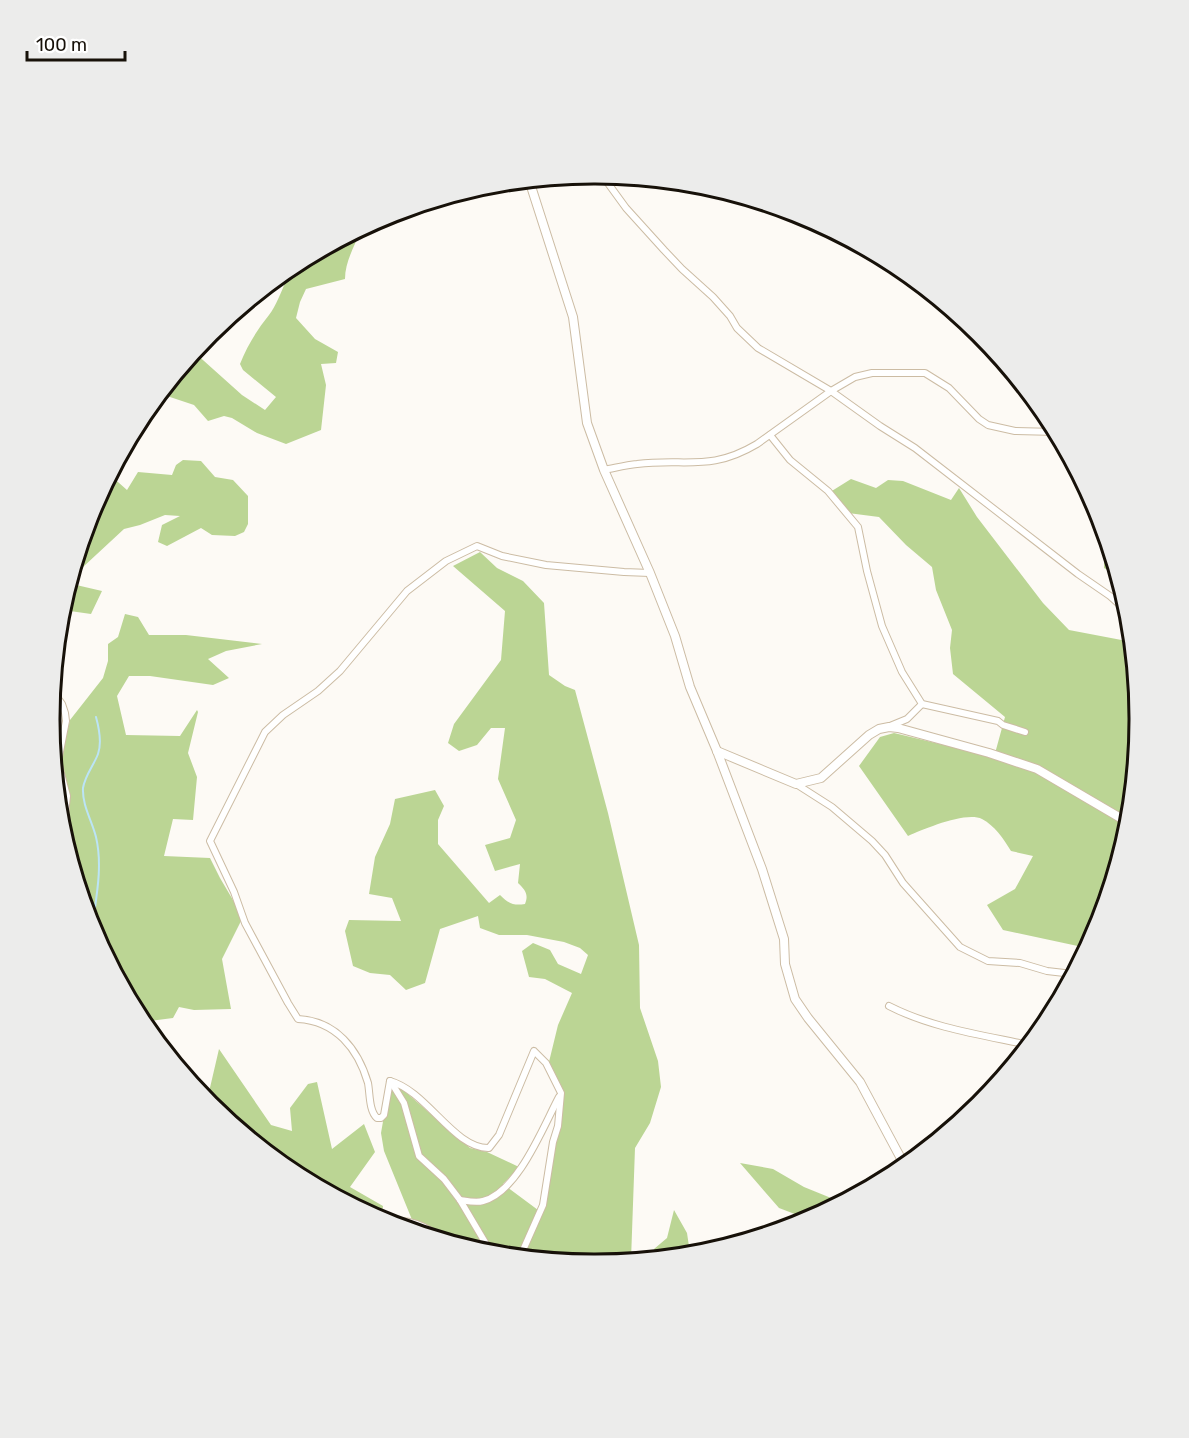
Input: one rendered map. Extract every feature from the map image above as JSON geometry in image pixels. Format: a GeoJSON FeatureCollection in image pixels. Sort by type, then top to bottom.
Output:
{"type":"FeatureCollection","features":[{"type":"Feature","properties":{"kind":"street"},"geometry":{"type":"LineString","coordinates":[[609,185],[626,208],[682,270],[713,297],[730,316],[737,328],[758,348],[831,391],[962,483],[1116,601]]}},
{"type":"Feature","properties":{"kind":"street"},"geometry":{"type":"LineString","coordinates":[[532,188],[573,317],[587,423],[604,470],[675,636],[690,687],[717,751],[774,904],[784,939],[785,964],[795,999],[860,1082],[900,1157]]}},
{"type":"Feature","properties":{"kind":"street"},"geometry":{"type":"LineString","coordinates":[[604,470],[637,464],[717,462],[744,452],[831,391],[855,377],[872,372],[925,373],[949,388],[979,419],[988,425],[1014,431],[1045,432]]}},
{"type":"Feature","properties":{"kind":"street"},"geometry":{"type":"LineString","coordinates":[[771,435],[790,460],[828,491],[858,527],[882,626],[902,672],[922,704],[998,721],[1003,725],[1025,732]]}},
{"type":"Feature","properties":{"kind":"street"},"geometry":{"type":"LineString","coordinates":[[390,1081],[384,1115],[377,1118],[373,1113],[368,1084],[354,1050],[340,1034],[330,1028],[312,1020],[298,1019],[288,1003],[245,923],[234,892],[210,841],[255,749],[265,732],[283,715],[318,691],[340,671],[406,591],[446,561],[471,548],[477,546],[502,556],[546,565],[650,573]]}},
{"type":"Feature","properties":{"kind":"street"},"geometry":{"type":"LineString","coordinates":[[60,702],[66,721],[61,748]]}},
{"type":"Feature","properties":{"kind":"street"},"geometry":{"type":"LineString","coordinates":[[796,784],[821,778],[869,735],[907,719],[922,704]]}},
{"type":"Feature","properties":{"kind":"street"},"geometry":{"type":"LineString","coordinates":[[889,727],[935,738],[1037,769],[1120,818]]}},
{"type":"Feature","properties":{"kind":"street"},"geometry":{"type":"LineString","coordinates":[[717,751],[796,784],[832,807],[885,855],[903,883],[960,947],[988,961],[1020,963],[1047,971],[1064,973]]}},
{"type":"Feature","properties":{"kind":"street"},"geometry":{"type":"LineString","coordinates":[[889,1006],[945,1026],[1020,1043]]}},
{"type":"Feature","properties":{"kind":"street"},"geometry":{"type":"LineString","coordinates":[[390,1081],[398,1083],[413,1094],[468,1144],[479,1148],[489,1148],[499,1135],[534,1051],[546,1063],[561,1093],[558,1125],[543,1205],[524,1249]]}},
{"type":"Feature","properties":{"kind":"street"},"geometry":{"type":"LineString","coordinates":[[390,1081],[404,1103],[418,1156],[444,1179],[460,1200],[485,1242]]}},
{"type":"Feature","properties":{"kind":"street"},"geometry":{"type":"LineString","coordinates":[[460,1200],[480,1202],[501,1193],[517,1175],[561,1093]]}},
{"type":"Feature","properties":{"kind":"green space"},"geometry":{"type":"Polygon","coordinates":[[[356,241],[348,260],[345,279],[306,289],[296,318],[315,339],[338,352],[336,363],[321,364],[326,385],[321,430],[286,444],[257,433],[232,418],[224,416],[208,421],[194,405],[168,396],[201,358],[242,395],[265,410],[276,397],[243,370],[240,364],[260,326],[278,299],[285,284],[327,256],[356,241]]]}},
{"type":"Feature","properties":{"kind":"green space"},"geometry":{"type":"Polygon","coordinates":[[[183,460],[201,461],[215,477],[233,480],[248,496],[248,524],[244,532],[235,536],[212,535],[201,528],[167,546],[158,542],[162,525],[180,516],[165,515],[124,529],[81,570],[88,547],[116,481],[127,490],[138,472],[172,475],[176,465],[183,460]]]}},
{"type":"Feature","properties":{"kind":"green space"},"geometry":{"type":"Polygon","coordinates":[[[851,479],[876,488],[888,480],[903,481],[951,500],[959,488],[977,517],[1043,603],[1069,630],[1123,640],[1129,719],[1124,789],[1111,857],[1101,891],[1078,946],[1003,930],[987,905],[1015,889],[1033,856],[1011,851],[991,825],[975,817],[945,822],[908,836],[859,766],[880,737],[894,733],[994,757],[1005,717],[953,674],[950,648],[952,630],[936,590],[932,567],[906,545],[879,517],[848,513],[827,494],[851,479]]]}},
{"type":"Feature","properties":{"kind":"green space"},"geometry":{"type":"Polygon","coordinates":[[[480,552],[497,568],[523,581],[544,603],[549,675],[575,690],[608,813],[639,945],[640,1008],[658,1061],[661,1087],[650,1123],[635,1148],[631,1252],[594,1254],[527,1249],[536,1219],[523,1249],[456,1235],[413,1221],[384,1151],[381,1133],[390,1081],[394,1082],[470,1148],[487,1152],[519,1167],[503,1184],[538,1210],[547,1179],[560,1101],[548,1066],[558,1025],[572,993],[545,979],[529,977],[522,951],[533,943],[550,950],[558,964],[581,974],[588,955],[580,948],[564,942],[527,935],[499,935],[480,928],[478,916],[440,929],[425,983],[406,990],[390,975],[370,973],[353,966],[345,931],[349,920],[401,921],[392,898],[369,894],[375,857],[390,824],[395,799],[435,790],[444,806],[438,820],[438,844],[489,903],[500,895],[508,902],[517,905],[525,904],[527,897],[526,892],[518,883],[520,864],[495,871],[485,845],[510,838],[516,820],[498,779],[505,728],[491,728],[477,745],[459,751],[448,743],[454,724],[501,660],[505,611],[453,566],[480,552]]]}},
{"type":"Feature","properties":{"kind":"green space"},"geometry":{"type":"Polygon","coordinates":[[[77,585],[102,591],[91,614],[71,611],[77,585]]]}},
{"type":"Feature","properties":{"kind":"green space"},"geometry":{"type":"Polygon","coordinates":[[[125,614],[138,617],[149,635],[186,635],[262,644],[226,651],[208,659],[229,678],[213,685],[150,676],[129,676],[117,696],[126,735],[180,736],[197,710],[198,712],[188,753],[197,777],[193,820],[173,819],[164,856],[210,858],[243,917],[222,959],[231,1009],[194,1010],[179,1007],[173,1018],[153,1021],[115,955],[88,891],[70,823],[70,794],[61,756],[70,720],[103,678],[108,661],[108,644],[118,637],[125,614]]]}},
{"type":"Feature","properties":{"kind":"green space"},"geometry":{"type":"Polygon","coordinates":[[[219,1049],[271,1125],[292,1131],[290,1108],[308,1084],[317,1082],[332,1149],[364,1124],[375,1152],[350,1187],[383,1206],[383,1209],[327,1182],[269,1143],[242,1121],[210,1089],[219,1049]]]}},
{"type":"Feature","properties":{"kind":"green space"},"geometry":{"type":"Polygon","coordinates":[[[740,1163],[773,1169],[804,1187],[831,1198],[795,1214],[779,1208],[740,1163]]]}},
{"type":"Feature","properties":{"kind":"green space"},"geometry":{"type":"Polygon","coordinates":[[[674,1210],[687,1233],[689,1245],[654,1250],[667,1238],[674,1210]]]}},
{"type":"Feature","properties":{"kind":"waterway"},"geometry":{"type":"LineString","coordinates":[[95,908],[98,883],[98,848],[83,788],[100,745],[96,717]]}}]}
